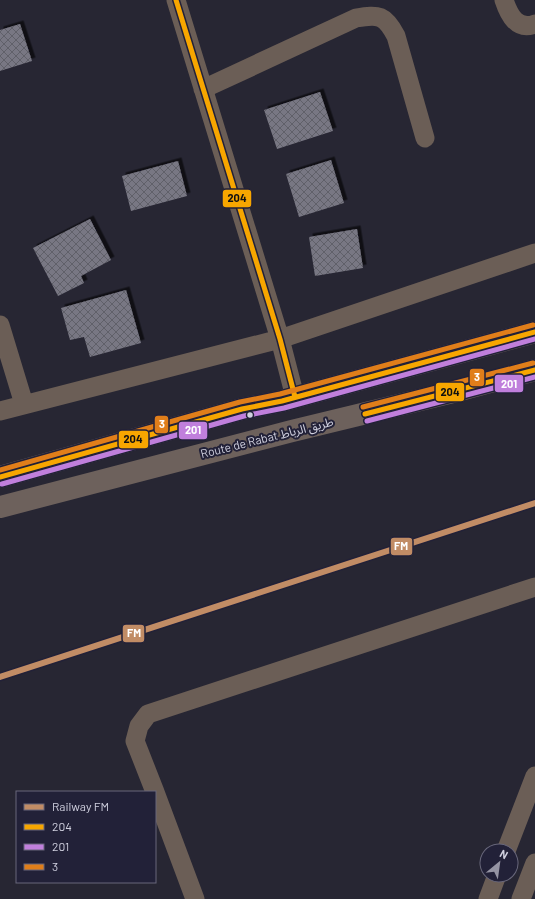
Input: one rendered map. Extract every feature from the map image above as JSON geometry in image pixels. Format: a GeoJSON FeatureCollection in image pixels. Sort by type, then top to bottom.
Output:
{"type":"FeatureCollection","features":[{"type":"Feature","properties":{"kind":"main road"},"geometry":{"type":"LineString","coordinates":[[0,477],[242,409],[295,397],[535,332]]}},
{"type":"Feature","properties":{"kind":"main road","name":"Route de Rabat طريق الرباط"},"geometry":{"type":"LineString","coordinates":[[0,507],[535,370]]}},
{"type":"Feature","properties":{"kind":"street"},"geometry":{"type":"LineString","coordinates":[[176,0],[280,339],[295,397]]}},
{"type":"Feature","properties":{"kind":"street"},"geometry":{"type":"LineString","coordinates":[[504,0],[513,18],[520,25],[528,27],[535,24]]}},
{"type":"Feature","properties":{"kind":"street"},"geometry":{"type":"LineString","coordinates":[[203,89],[356,18],[372,15],[388,22],[396,36],[425,138]]}},
{"type":"Feature","properties":{"kind":"street"},"geometry":{"type":"LineString","coordinates":[[0,411],[280,339],[535,254]]}},
{"type":"Feature","properties":{"kind":"street"},"geometry":{"type":"LineString","coordinates":[[0,325],[24,404]]}},
{"type":"Feature","properties":{"kind":"street"},"geometry":{"type":"LineString","coordinates":[[155,791],[135,741],[139,726],[148,714],[535,587]]}},
{"type":"Feature","properties":{"kind":"street"},"geometry":{"type":"LineString","coordinates":[[509,843],[535,776]]}},
{"type":"Feature","properties":{"kind":"street"},"geometry":{"type":"LineString","coordinates":[[156,795],[195,899]]}},
{"type":"Feature","properties":{"kind":"street"},"geometry":{"type":"LineString","coordinates":[[521,899],[535,863]]}},
{"type":"Feature","properties":{"kind":"street"},"geometry":{"type":"LineString","coordinates":[[488,899],[494,883]]}},
{"type":"Feature","properties":{"kind":"building"},"geometry":{"type":"Polygon","coordinates":[[[20,24],[32,61],[0,71],[0,30],[20,24]]]}},
{"type":"Feature","properties":{"kind":"building"},"geometry":{"type":"Polygon","coordinates":[[[320,92],[333,131],[277,149],[264,110],[320,92]]]}},
{"type":"Feature","properties":{"kind":"building"},"geometry":{"type":"Polygon","coordinates":[[[331,160],[344,203],[299,217],[286,174],[331,160]]]}},
{"type":"Feature","properties":{"kind":"building"},"geometry":{"type":"Polygon","coordinates":[[[178,161],[187,196],[131,211],[122,176],[178,161]]]}},
{"type":"Feature","properties":{"kind":"building"},"geometry":{"type":"Polygon","coordinates":[[[90,219],[111,260],[81,276],[84,283],[58,296],[33,248],[90,219]]]}},
{"type":"Feature","properties":{"kind":"building"},"geometry":{"type":"Polygon","coordinates":[[[357,229],[363,268],[315,276],[309,237],[357,229]]]}},
{"type":"Feature","properties":{"kind":"building"},"geometry":{"type":"Polygon","coordinates":[[[126,290],[141,343],[90,357],[84,337],[70,340],[61,308],[126,290]]]}},
{"type":"Feature","properties":{"kind":"rail line","name":"FM"},"geometry":{"type":"LineString","coordinates":[[0,677],[535,503]]}},
{"type":"Feature","properties":{"kind":"transit line","name":"204"},"geometry":{"type":"LineString","coordinates":[[176,0],[280,339],[295,397]]}},
{"type":"Feature","properties":{"kind":"transit line","name":"3"},"geometry":{"type":"LineString","coordinates":[[0,470],[240,402],[280,394],[533,325]]}},
{"type":"Feature","properties":{"kind":"transit line","name":"204"},"geometry":{"type":"LineString","coordinates":[[0,477],[242,409],[282,401],[535,332]]}},
{"type":"Feature","properties":{"kind":"transit line","name":"201"},"geometry":{"type":"LineString","coordinates":[[2,484],[244,416],[284,408],[535,339]]}},
{"type":"Feature","properties":{"kind":"transit line","name":"3"},"geometry":{"type":"LineString","coordinates":[[363,407],[533,363]]}},
{"type":"Feature","properties":{"kind":"transit line","name":"204"},"geometry":{"type":"LineString","coordinates":[[365,414],[535,370]]}},
{"type":"Feature","properties":{"kind":"transit line","name":"201"},"geometry":{"type":"LineString","coordinates":[[367,421],[535,377]]}}]}
